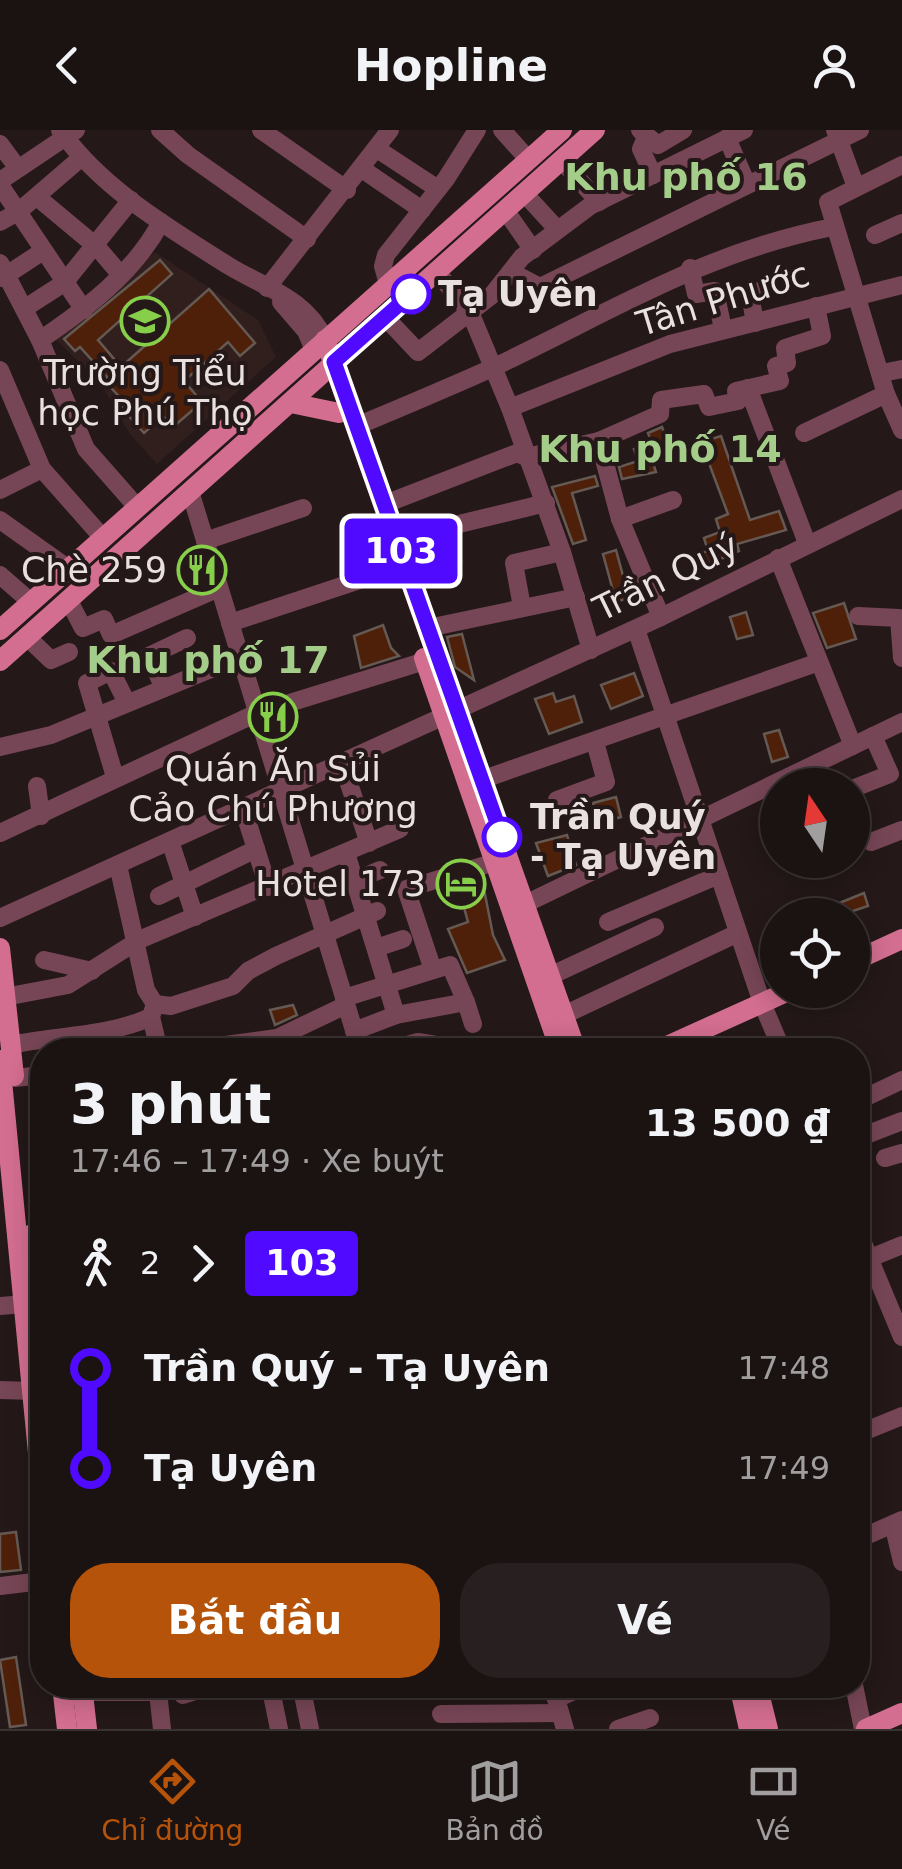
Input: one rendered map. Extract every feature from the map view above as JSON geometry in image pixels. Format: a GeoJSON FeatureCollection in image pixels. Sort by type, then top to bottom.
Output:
{"type":"FeatureCollection","features":[{"type":"Feature","properties":{"kind":"main road"},"geometry":{"type":"LineString","coordinates":[[0,630],[562,130]]}},
{"type":"Feature","properties":{"kind":"main road"},"geometry":{"type":"LineString","coordinates":[[0,661],[291,403],[330,374],[385,317],[595,130]]}},
{"type":"Feature","properties":{"kind":"main road"},"geometry":{"type":"LineString","coordinates":[[320,345],[339,413],[425,661],[482,780],[556,1038]]}},
{"type":"Feature","properties":{"kind":"main road"},"geometry":{"type":"LineString","coordinates":[[330,374],[358,426],[428,628],[495,862],[550,976],[572,1038]]}},
{"type":"Feature","properties":{"kind":"main road"},"geometry":{"type":"LineString","coordinates":[[291,403],[339,413]]}},
{"type":"Feature","properties":{"kind":"main road"},"geometry":{"type":"LineString","coordinates":[[175,474],[190,491]]}},
{"type":"Feature","properties":{"kind":"main road"},"geometry":{"type":"LineString","coordinates":[[870,954],[902,940]]}},
{"type":"Feature","properties":{"kind":"main road"},"geometry":{"type":"LineString","coordinates":[[0,948],[10,1263],[30,1313]]}},
{"type":"Feature","properties":{"kind":"main road"},"geometry":{"type":"LineString","coordinates":[[685,1038],[760,1004]]}},
{"type":"Feature","properties":{"kind":"main road"},"geometry":{"type":"LineString","coordinates":[[6,1053],[15,1078],[30,1243]]}},
{"type":"Feature","properties":{"kind":"main road"},"geometry":{"type":"LineString","coordinates":[[63,1698],[67,1729]]}},
{"type":"Feature","properties":{"kind":"main road"},"geometry":{"type":"LineString","coordinates":[[84,1698],[88,1729]]}},
{"type":"Feature","properties":{"kind":"main road"},"geometry":{"type":"LineString","coordinates":[[742,1698],[749,1729]]}},
{"type":"Feature","properties":{"kind":"main road"},"geometry":{"type":"LineString","coordinates":[[760,1698],[768,1729]]}},
{"type":"Feature","properties":{"kind":"main road"},"geometry":{"type":"LineString","coordinates":[[865,1729],[901,1716]]}},
{"type":"Feature","properties":{"kind":"street"},"geometry":{"type":"LineString","coordinates":[[160,130],[188,156],[307,239]]}},
{"type":"Feature","properties":{"kind":"street"},"geometry":{"type":"LineString","coordinates":[[261,130],[348,190]]}},
{"type":"Feature","properties":{"kind":"street"},"geometry":{"type":"LineString","coordinates":[[267,288],[348,190],[389,130]]}},
{"type":"Feature","properties":{"kind":"street"},"geometry":{"type":"LineString","coordinates":[[388,284],[383,266],[386,255],[438,189],[477,130]]}},
{"type":"Feature","properties":{"kind":"street"},"geometry":{"type":"LineString","coordinates":[[502,130],[528,159]]}},
{"type":"Feature","properties":{"kind":"street"},"geometry":{"type":"LineString","coordinates":[[643,134],[658,146],[683,130]]}},
{"type":"Feature","properties":{"kind":"street"},"geometry":{"type":"LineString","coordinates":[[385,317],[418,352],[470,312],[558,229],[599,202],[653,175],[704,139],[726,138],[744,130]]}},
{"type":"Feature","properties":{"kind":"street"},"geometry":{"type":"LineString","coordinates":[[511,272],[540,287],[837,135],[860,130]]}},
{"type":"Feature","properties":{"kind":"street"},"geometry":{"type":"LineString","coordinates":[[84,310],[0,184],[16,168],[67,133],[82,156],[131,200],[305,310],[320,345]]}},
{"type":"Feature","properties":{"kind":"street"},"geometry":{"type":"LineString","coordinates":[[643,134],[641,149],[653,175]]}},
{"type":"Feature","properties":{"kind":"street"},"geometry":{"type":"LineString","coordinates":[[837,135],[856,187]]}},
{"type":"Feature","properties":{"kind":"street"},"geometry":{"type":"LineString","coordinates":[[726,138],[747,184]]}},
{"type":"Feature","properties":{"kind":"street"},"geometry":{"type":"LineString","coordinates":[[0,144],[16,168]]}},
{"type":"Feature","properties":{"kind":"street"},"geometry":{"type":"LineString","coordinates":[[376,149],[438,189]]}},
{"type":"Feature","properties":{"kind":"street"},"geometry":{"type":"LineString","coordinates":[[0,222],[38,197],[82,156]]}},
{"type":"Feature","properties":{"kind":"street"},"geometry":{"type":"LineString","coordinates":[[561,160],[599,202]]}},
{"type":"Feature","properties":{"kind":"street"},"geometry":{"type":"LineString","coordinates":[[902,164],[828,202],[886,394],[902,430]]}},
{"type":"Feature","properties":{"kind":"street"},"geometry":{"type":"LineString","coordinates":[[362,169],[422,210]]}},
{"type":"Feature","properties":{"kind":"street"},"geometry":{"type":"LineString","coordinates":[[524,193],[558,229]]}},
{"type":"Feature","properties":{"kind":"street"},"geometry":{"type":"LineString","coordinates":[[38,197],[97,247],[120,274]]}},
{"type":"Feature","properties":{"kind":"street"},"geometry":{"type":"LineString","coordinates":[[25,308],[64,283],[97,247],[131,200]]}},
{"type":"Feature","properties":{"kind":"street"},"geometry":{"type":"LineString","coordinates":[[505,210],[533,250]]}},
{"type":"Feature","properties":{"kind":"street"},"geometry":{"type":"LineString","coordinates":[[40,340],[84,310],[147,250],[161,222]]}},
{"type":"Feature","properties":{"kind":"street"},"geometry":{"type":"LineString","coordinates":[[875,236],[902,222]]}},
{"type":"Feature","properties":{"kind":"street"},"geometry":{"type":"LineString","coordinates":[[358,426],[492,368],[690,268],[781,237],[833,227]]}},
{"type":"Feature","properties":{"kind":"street"},"geometry":{"type":"LineString","coordinates":[[43,251],[3,272],[25,308],[86,449],[137,507]]}},
{"type":"Feature","properties":{"kind":"street"},"geometry":{"type":"LineString","coordinates":[[690,268],[696,294],[714,291],[723,330]]}},
{"type":"Feature","properties":{"kind":"street"},"geometry":{"type":"LineString","coordinates":[[436,272],[470,312],[510,408],[546,503],[591,650]]}},
{"type":"Feature","properties":{"kind":"street","name":"Tân Phước"},"geometry":{"type":"LineString","coordinates":[[510,408],[670,344],[902,284]]}},
{"type":"Feature","properties":{"kind":"street"},"geometry":{"type":"LineString","coordinates":[[755,323],[750,294],[766,289]]}},
{"type":"Feature","properties":{"kind":"street"},"geometry":{"type":"LineString","coordinates":[[385,504],[517,453],[526,456],[599,441],[660,414],[661,400],[704,394],[710,407],[738,401],[736,391],[780,381],[776,366],[787,363],[785,348],[822,336],[816,306]]}},
{"type":"Feature","properties":{"kind":"street"},"geometry":{"type":"LineString","coordinates":[[882,373],[902,369]]}},
{"type":"Feature","properties":{"kind":"street"},"geometry":{"type":"LineString","coordinates":[[0,370],[42,469],[103,538]]}},
{"type":"Feature","properties":{"kind":"street"},"geometry":{"type":"LineString","coordinates":[[748,388],[807,544]]}},
{"type":"Feature","properties":{"kind":"street"},"geometry":{"type":"LineString","coordinates":[[804,434],[886,394]]}},
{"type":"Feature","properties":{"kind":"street"},"geometry":{"type":"LineString","coordinates":[[599,441],[620,519],[661,617]]}},
{"type":"Feature","properties":{"kind":"street"},"geometry":{"type":"LineString","coordinates":[[0,490],[42,469]]}},
{"type":"Feature","properties":{"kind":"street"},"geometry":{"type":"LineString","coordinates":[[190,491],[356,1038]]}},
{"type":"Feature","properties":{"kind":"street","name":"Trần Quý"},"geometry":{"type":"LineString","coordinates":[[0,918],[591,650],[902,499]]}},
{"type":"Feature","properties":{"kind":"street"},"geometry":{"type":"LineString","coordinates":[[620,519],[673,500]]}},
{"type":"Feature","properties":{"kind":"street"},"geometry":{"type":"LineString","coordinates":[[397,539],[546,503]]}},
{"type":"Feature","properties":{"kind":"street"},"geometry":{"type":"LineString","coordinates":[[205,541],[303,508]]}},
{"type":"Feature","properties":{"kind":"street"},"geometry":{"type":"LineString","coordinates":[[0,520],[69,569]]}},
{"type":"Feature","properties":{"kind":"street"},"geometry":{"type":"LineString","coordinates":[[522,607],[514,563],[562,552]]}},
{"type":"Feature","properties":{"kind":"street"},"geometry":{"type":"LineString","coordinates":[[778,558],[852,746]]}},
{"type":"Feature","properties":{"kind":"street"},"geometry":{"type":"LineString","coordinates":[[230,623],[393,569]]}},
{"type":"Feature","properties":{"kind":"street"},"geometry":{"type":"LineString","coordinates":[[0,575],[31,602]]}},
{"type":"Feature","properties":{"kind":"street"},"geometry":{"type":"LineString","coordinates":[[68,600],[82,628],[104,619],[112,635],[219,588]]}},
{"type":"Feature","properties":{"kind":"street"},"geometry":{"type":"LineString","coordinates":[[428,628],[576,597]]}},
{"type":"Feature","properties":{"kind":"street"},"geometry":{"type":"LineString","coordinates":[[858,616],[899,618],[897,660]]}},
{"type":"Feature","properties":{"kind":"street"},"geometry":{"type":"LineString","coordinates":[[636,629],[760,997]]}},
{"type":"Feature","properties":{"kind":"street"},"geometry":{"type":"LineString","coordinates":[[27,637],[51,660],[69,652]]}},
{"type":"Feature","properties":{"kind":"street"},"geometry":{"type":"LineString","coordinates":[[164,688],[150,656],[188,638]]}},
{"type":"Feature","properties":{"kind":"street"},"geometry":{"type":"LineString","coordinates":[[0,747],[42,729],[95,717],[240,657]]}},
{"type":"Feature","properties":{"kind":"street"},"geometry":{"type":"LineString","coordinates":[[0,834],[258,713],[425,661]]}},
{"type":"Feature","properties":{"kind":"street"},"geometry":{"type":"LineString","coordinates":[[482,780],[819,662]]}},
{"type":"Feature","properties":{"kind":"street"},"geometry":{"type":"LineString","coordinates":[[116,777],[86,684],[111,671],[127,704]]}},
{"type":"Feature","properties":{"kind":"street"},"geometry":{"type":"LineString","coordinates":[[518,908],[902,722]]}},
{"type":"Feature","properties":{"kind":"street"},"geometry":{"type":"LineString","coordinates":[[870,782],[890,774],[873,736]]}},
{"type":"Feature","properties":{"kind":"street"},"geometry":{"type":"LineString","coordinates":[[557,800],[606,782],[595,742]]}},
{"type":"Feature","properties":{"kind":"street"},"geometry":{"type":"LineString","coordinates":[[342,763],[368,843]]}},
{"type":"Feature","properties":{"kind":"street"},"geometry":{"type":"LineString","coordinates":[[36,786],[41,816]]}},
{"type":"Feature","properties":{"kind":"street"},"geometry":{"type":"LineString","coordinates":[[244,808],[268,887]]}},
{"type":"Feature","properties":{"kind":"street"},"geometry":{"type":"LineString","coordinates":[[2,991],[68,985],[139,940],[400,829]]}},
{"type":"Feature","properties":{"kind":"street"},"geometry":{"type":"LineString","coordinates":[[871,842],[902,830]]}},
{"type":"Feature","properties":{"kind":"street"},"geometry":{"type":"LineString","coordinates":[[170,842],[194,917]]}},
{"type":"Feature","properties":{"kind":"street"},"geometry":{"type":"LineString","coordinates":[[159,896],[256,849]]}},
{"type":"Feature","properties":{"kind":"street"},"geometry":{"type":"LineString","coordinates":[[346,853],[354,881],[372,915],[376,948],[396,1015]]}},
{"type":"Feature","properties":{"kind":"street"},"geometry":{"type":"LineString","coordinates":[[433,970],[406,889],[495,862]]}},
{"type":"Feature","properties":{"kind":"street"},"geometry":{"type":"LineString","coordinates":[[118,865],[139,940],[157,1038]]}},
{"type":"Feature","properties":{"kind":"street"},"geometry":{"type":"LineString","coordinates":[[220,868],[232,902]]}},
{"type":"Feature","properties":{"kind":"street"},"geometry":{"type":"LineString","coordinates":[[354,881],[380,870]]}},
{"type":"Feature","properties":{"kind":"street"},"geometry":{"type":"LineString","coordinates":[[608,922],[718,875]]}},
{"type":"Feature","properties":{"kind":"street"},"geometry":{"type":"LineString","coordinates":[[101,1038],[153,1010],[233,986],[262,964],[372,915]]}},
{"type":"Feature","properties":{"kind":"street"},"geometry":{"type":"LineString","coordinates":[[550,976],[655,927]]}},
{"type":"Feature","properties":{"kind":"street"},"geometry":{"type":"LineString","coordinates":[[564,1015],[738,932]]}},
{"type":"Feature","properties":{"kind":"street"},"geometry":{"type":"LineString","coordinates":[[376,948],[403,939]]}},
{"type":"Feature","properties":{"kind":"street"},"geometry":{"type":"LineString","coordinates":[[44,960],[92,971]]}},
{"type":"Feature","properties":{"kind":"street"},"geometry":{"type":"LineString","coordinates":[[277,1038],[386,983],[450,965],[473,1024]]}},
{"type":"Feature","properties":{"kind":"street"},"geometry":{"type":"LineString","coordinates":[[354,1031],[396,1015],[466,1002]]}},
{"type":"Feature","properties":{"kind":"street"},"geometry":{"type":"LineString","coordinates":[[764,1008],[777,1038]]}},
{"type":"Feature","properties":{"kind":"street"},"geometry":{"type":"LineString","coordinates":[[6,1053],[30,1045]]}},
{"type":"Feature","properties":{"kind":"street"},"geometry":{"type":"LineString","coordinates":[[15,1078],[30,1076]]}},
{"type":"Feature","properties":{"kind":"street"},"geometry":{"type":"LineString","coordinates":[[870,1095],[902,1080]]}},
{"type":"Feature","properties":{"kind":"street"},"geometry":{"type":"LineString","coordinates":[[870,1133],[902,1121]]}},
{"type":"Feature","properties":{"kind":"street"},"geometry":{"type":"LineString","coordinates":[[870,1258],[902,1245]]}},
{"type":"Feature","properties":{"kind":"street"},"geometry":{"type":"LineString","coordinates":[[870,1275],[902,1337]]}},
{"type":"Feature","properties":{"kind":"street"},"geometry":{"type":"LineString","coordinates":[[0,1306],[26,1304]]}},
{"type":"Feature","properties":{"kind":"street"},"geometry":{"type":"LineString","coordinates":[[0,1390],[30,1391]]}},
{"type":"Feature","properties":{"kind":"street"},"geometry":{"type":"LineString","coordinates":[[870,1429],[902,1416]]}},
{"type":"Feature","properties":{"kind":"street"},"geometry":{"type":"LineString","coordinates":[[870,1534],[898,1522],[902,1562]]}},
{"type":"Feature","properties":{"kind":"street"},"geometry":{"type":"LineString","coordinates":[[0,1586],[30,1583]]}},
{"type":"Feature","properties":{"kind":"street"},"geometry":{"type":"LineString","coordinates":[[151,1698],[162,1729]]}},
{"type":"Feature","properties":{"kind":"street"},"geometry":{"type":"LineString","coordinates":[[272,1698],[276,1728]]}},
{"type":"Feature","properties":{"kind":"street"},"geometry":{"type":"LineString","coordinates":[[304,1698],[310,1729]]}},
{"type":"Feature","properties":{"kind":"street"},"geometry":{"type":"LineString","coordinates":[[857,1698],[865,1729]]}},
{"type":"Feature","properties":{"kind":"street"},"geometry":{"type":"LineString","coordinates":[[454,1719],[558,1706]]}},
{"type":"Feature","properties":{"kind":"street"},"geometry":{"type":"LineString","coordinates":[[618,1729],[650,1718]]}},
{"type":"Feature","properties":{"kind":"shaded area"},"geometry":{"type":"Polygon","coordinates":[[[155,252],[258,320],[276,357],[157,464],[129,433],[100,382],[56,340],[155,252]]]}},
{"type":"Feature","properties":{"kind":"building"},"geometry":{"type":"Polygon","coordinates":[[[160,260],[172,274],[98,340],[121,367],[209,289],[255,343],[240,356],[228,342],[184,381],[202,402],[173,427],[163,416],[144,433],[121,407],[125,403],[104,380],[107,377],[80,347],[75,351],[64,339],[160,260]]]}},
{"type":"Feature","properties":{"kind":"building"},"geometry":{"type":"Polygon","coordinates":[[[662,427],[673,455],[653,463],[656,472],[622,479],[619,467],[638,461],[634,449],[652,444],[648,433],[662,427]]]}},
{"type":"Feature","properties":{"kind":"building"},"geometry":{"type":"Polygon","coordinates":[[[721,436],[750,520],[779,511],[786,530],[737,544],[739,551],[704,566],[699,554],[708,551],[704,538],[720,532],[716,519],[728,514],[701,442],[721,436]]]}},
{"type":"Feature","properties":{"kind":"building"},"geometry":{"type":"Polygon","coordinates":[[[595,476],[598,486],[572,493],[586,540],[573,544],[552,487],[595,476]]]}},
{"type":"Feature","properties":{"kind":"building"},"geometry":{"type":"Polygon","coordinates":[[[455,538],[461,561],[435,565],[431,545],[455,538]]]}},
{"type":"Feature","properties":{"kind":"building"},"geometry":{"type":"Polygon","coordinates":[[[616,550],[629,598],[616,602],[603,554],[616,550]]]}},
{"type":"Feature","properties":{"kind":"building"},"geometry":{"type":"Polygon","coordinates":[[[844,603],[856,639],[827,648],[813,613],[844,603]]]}},
{"type":"Feature","properties":{"kind":"building"},"geometry":{"type":"Polygon","coordinates":[[[746,612],[753,635],[737,639],[730,617],[746,612]]]}},
{"type":"Feature","properties":{"kind":"building"},"geometry":{"type":"Polygon","coordinates":[[[383,625],[391,648],[399,656],[361,668],[354,636],[383,625]]]}},
{"type":"Feature","properties":{"kind":"building"},"geometry":{"type":"Polygon","coordinates":[[[462,634],[474,680],[455,667],[447,637],[462,634]]]}},
{"type":"Feature","properties":{"kind":"building"},"geometry":{"type":"Polygon","coordinates":[[[634,673],[643,696],[611,709],[601,685],[634,673]]]}},
{"type":"Feature","properties":{"kind":"building"},"geometry":{"type":"Polygon","coordinates":[[[553,693],[556,702],[574,696],[582,722],[549,734],[535,699],[553,693]]]}},
{"type":"Feature","properties":{"kind":"building"},"geometry":{"type":"Polygon","coordinates":[[[779,730],[788,757],[772,762],[764,734],[779,730]]]}},
{"type":"Feature","properties":{"kind":"building"},"geometry":{"type":"Polygon","coordinates":[[[616,797],[621,817],[599,823],[593,803],[616,797]]]}},
{"type":"Feature","properties":{"kind":"building"},"geometry":{"type":"Polygon","coordinates":[[[567,835],[576,865],[548,876],[536,843],[567,835]]]}},
{"type":"Feature","properties":{"kind":"building"},"geometry":{"type":"Polygon","coordinates":[[[482,879],[493,935],[505,960],[467,973],[448,929],[468,922],[458,886],[482,879]]]}},
{"type":"Feature","properties":{"kind":"building"},"geometry":{"type":"Polygon","coordinates":[[[293,1005],[297,1015],[275,1025],[270,1010],[293,1005]]]}},
{"type":"Feature","properties":{"kind":"building"},"geometry":{"type":"Polygon","coordinates":[[[16,1532],[21,1570],[0,1572],[0,1534],[16,1532]]]}},
{"type":"Feature","properties":{"kind":"building"},"geometry":{"type":"Polygon","coordinates":[[[16,1657],[26,1725],[10,1727],[0,1660],[16,1657]]]}},
{"type":"Feature","properties":{"kind":"bus line","name":"103"},"geometry":{"type":"LineString","coordinates":[[411,294],[334,362],[502,837]]}},
{"type":"Feature","properties":{"kind":"place","name":"Tạ Uyên"},"geometry":{"type":"Point","coordinates":[411,294]}},
{"type":"Feature","properties":{"kind":"place","name":"Trường Tiểu học Phú Thọ"},"geometry":{"type":"Point","coordinates":[145,321]}},
{"type":"Feature","properties":{"kind":"place","name":"Chè 259"},"geometry":{"type":"Point","coordinates":[202,570]}},
{"type":"Feature","properties":{"kind":"place","name":"Quán Ăn Sủi Cảo Chú Phương"},"geometry":{"type":"Point","coordinates":[273,717]}},
{"type":"Feature","properties":{"kind":"place","name":"Trần Quý - Tạ Uyên"},"geometry":{"type":"Point","coordinates":[502,837]}},
{"type":"Feature","properties":{"kind":"place","name":"Hotel 173"},"geometry":{"type":"Point","coordinates":[461,884]}},
{"type":"Feature","properties":{"kind":"district","name":"Khu phố 16"},"geometry":{"type":"Point","coordinates":[686,177]}},
{"type":"Feature","properties":{"kind":"district","name":"Khu phố 14"},"geometry":{"type":"Point","coordinates":[660,449]}},
{"type":"Feature","properties":{"kind":"district","name":"Khu phố 17"},"geometry":{"type":"Point","coordinates":[208,660]}}]}
